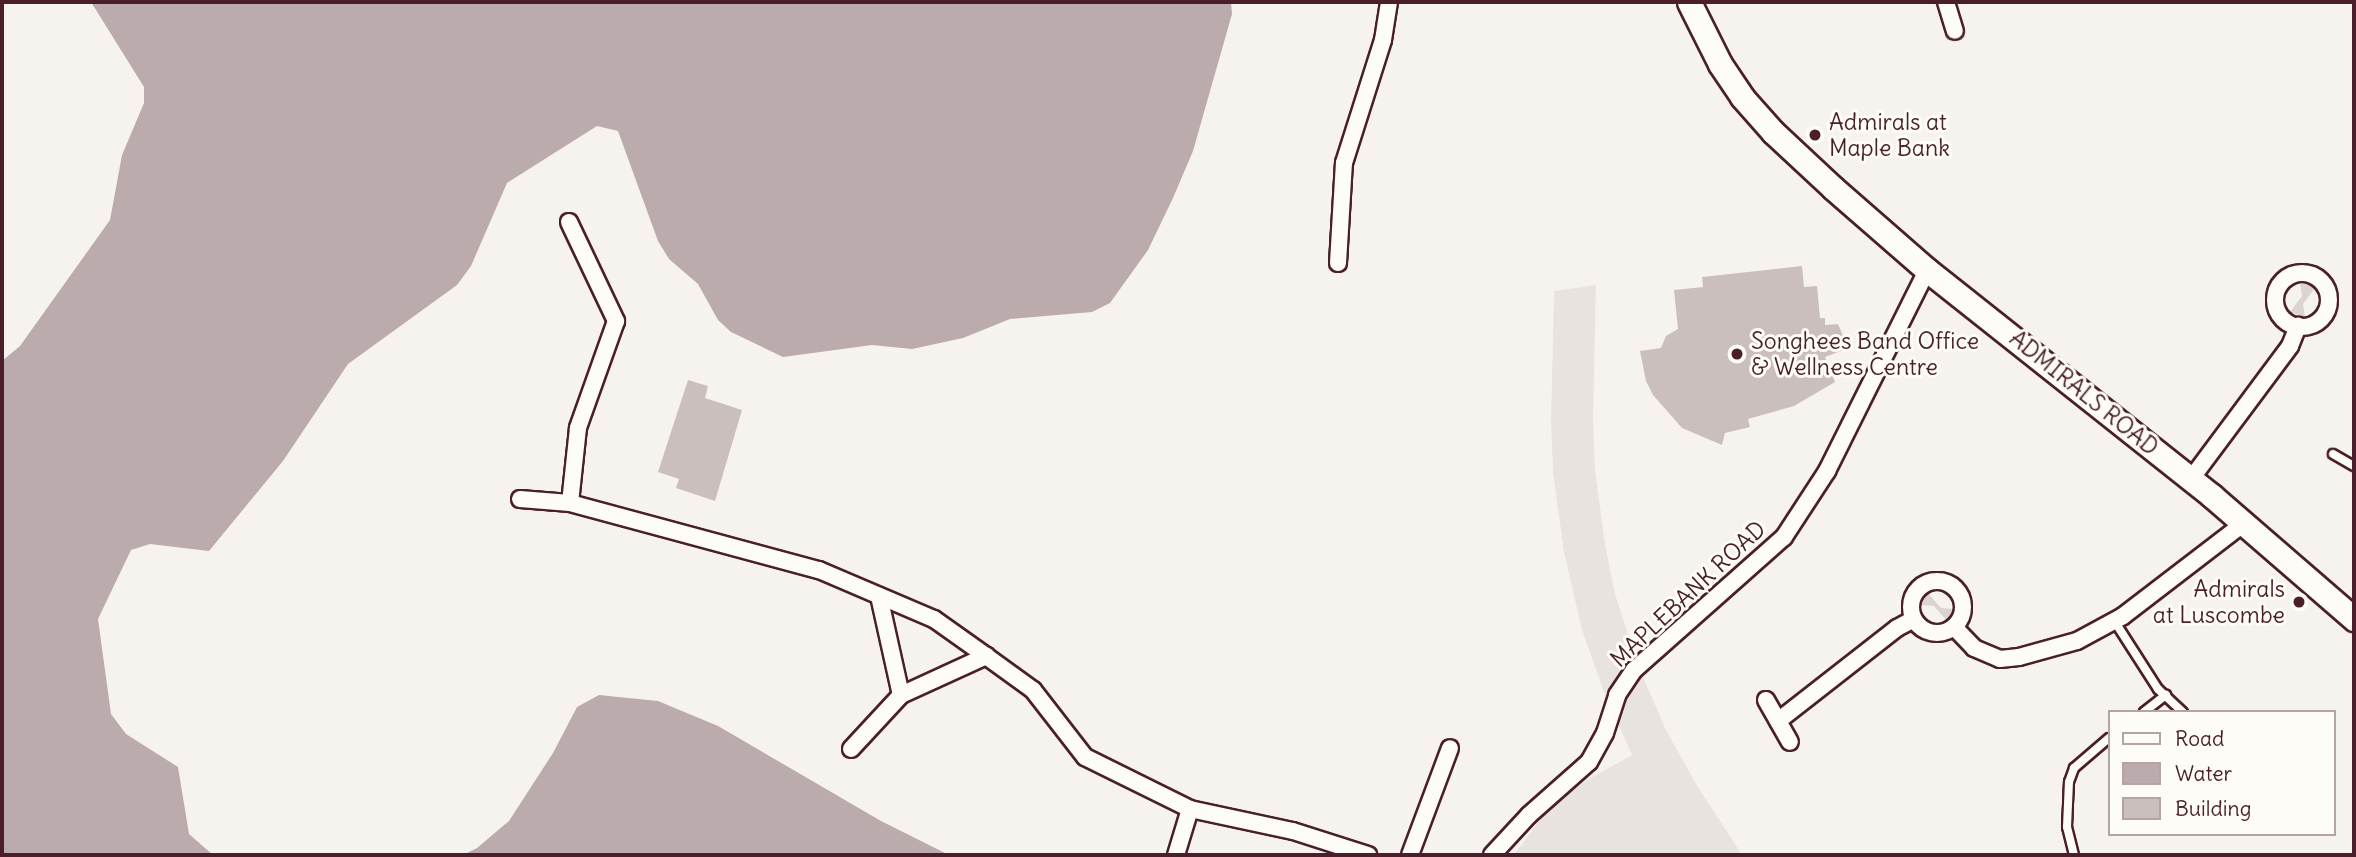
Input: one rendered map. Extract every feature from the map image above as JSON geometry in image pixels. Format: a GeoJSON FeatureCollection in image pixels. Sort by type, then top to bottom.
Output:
{"type":"FeatureCollection","features":[{"type":"Feature","properties":{"kind":"main road","name":"ADMIRALS ROAD"},"geometry":{"type":"LineString","coordinates":[[1689,2],[1720,64],[1773,132],[1927,270],[2244,523],[2354,619]]}},
{"type":"Feature","properties":{"kind":"street"},"geometry":{"type":"LineString","coordinates":[[1338,263],[1344,163],[1383,40],[1389,2]]}},
{"type":"Feature","properties":{"kind":"street"},"geometry":{"type":"LineString","coordinates":[[1947,2],[1955,31]]}},
{"type":"Feature","properties":{"kind":"street"},"geometry":{"type":"LineString","coordinates":[[569,222],[616,321],[578,428],[570,503]]}},
{"type":"Feature","properties":{"kind":"street","name":"MAPLEBANK ROAD"},"geometry":{"type":"LineString","coordinates":[[1492,855],[1529,816],[1589,762],[1605,733],[1617,695],[1634,670],[1784,537],[1826,471],[1927,270]]}},
{"type":"Feature","properties":{"kind":"street"},"geometry":{"type":"LineString","coordinates":[[2190,479],[2290,346],[2298,326]]}},
{"type":"Feature","properties":{"kind":"street"},"geometry":{"type":"LineString","coordinates":[[520,499],[570,503],[819,570],[934,619],[1033,690],[1085,757],[1190,809],[1293,831],[1368,855]]}},
{"type":"Feature","properties":{"kind":"street"},"geometry":{"type":"LineString","coordinates":[[1954,626],[1982,653],[2010,659],[2067,644],[2115,622],[2244,523]]}},
{"type":"Feature","properties":{"kind":"street"},"geometry":{"type":"LineString","coordinates":[[1934,581],[1945,582],[1954,588],[1963,601],[1961,618],[1945,632],[1930,632],[1914,619],[1912,603],[1919,589],[1934,581]]}},
{"type":"Feature","properties":{"kind":"street"},"geometry":{"type":"LineString","coordinates":[[880,596],[901,695]]}},
{"type":"Feature","properties":{"kind":"street"},"geometry":{"type":"LineString","coordinates":[[1778,721],[1897,628],[1914,619]]}},
{"type":"Feature","properties":{"kind":"street"},"geometry":{"type":"LineString","coordinates":[[851,749],[901,695],[986,656]]}},
{"type":"Feature","properties":{"kind":"street"},"geometry":{"type":"LineString","coordinates":[[1766,701],[1790,742]]}},
{"type":"Feature","properties":{"kind":"street"},"geometry":{"type":"LineString","coordinates":[[1410,855],[1450,748]]}},
{"type":"Feature","properties":{"kind":"street"},"geometry":{"type":"LineString","coordinates":[[1176,855],[1190,809]]}},
{"type":"Feature","properties":{"kind":"lane"},"geometry":{"type":"LineString","coordinates":[[2333,454],[2354,466]]}},
{"type":"Feature","properties":{"kind":"lane"},"geometry":{"type":"LineString","coordinates":[[2115,622],[2158,689],[2181,710]]}},
{"type":"Feature","properties":{"kind":"lane"},"geometry":{"type":"LineString","coordinates":[[2146,710],[2165,695]]}},
{"type":"Feature","properties":{"kind":"lane"},"geometry":{"type":"LineString","coordinates":[[2074,855],[2067,827],[2069,782],[2074,768],[2108,739]]}},
{"type":"Feature","properties":{"kind":"shaded area"},"geometry":{"type":"Polygon","coordinates":[[[2300,282],[2315,288],[2303,304],[2305,317],[2290,312],[2302,296],[2300,282]]]}},
{"type":"Feature","properties":{"kind":"shaded area"},"geometry":{"type":"Polygon","coordinates":[[[1596,285],[1593,419],[1595,470],[1615,594],[1638,665],[1665,728],[1696,784],[1742,855],[1514,855],[1547,810],[1587,780],[1632,755],[1604,692],[1582,630],[1564,552],[1553,473],[1551,420],[1554,291],[1596,285]]]}},
{"type":"Feature","properties":{"kind":"shaded area"},"geometry":{"type":"Polygon","coordinates":[[[1928,593],[1941,608],[1954,609],[1947,621],[1934,606],[1921,605],[1928,593]]]}},
{"type":"Feature","properties":{"kind":"water"},"geometry":{"type":"Polygon","coordinates":[[[91,2],[1231,2],[1232,14],[1193,151],[1173,198],[1148,250],[1110,303],[1092,312],[1010,319],[963,338],[912,349],[872,345],[783,357],[731,332],[718,320],[698,284],[669,259],[658,241],[618,131],[597,126],[507,183],[471,266],[457,285],[348,364],[283,461],[209,551],[150,544],[131,550],[98,619],[111,714],[126,734],[178,767],[189,834],[213,855],[2,855],[2,361],[20,346],[110,220],[122,155],[144,103],[144,87],[91,2]]]}},
{"type":"Feature","properties":{"kind":"water"},"geometry":{"type":"Polygon","coordinates":[[[599,695],[658,701],[718,726],[881,821],[949,855],[463,855],[477,848],[509,821],[553,753],[577,707],[599,695]]]}},
{"type":"Feature","properties":{"kind":"building","name":"Songhees Band Office & Wellness Centre"},"geometry":{"type":"Polygon","coordinates":[[[1802,266],[1804,287],[1817,286],[1820,318],[1825,318],[1825,325],[1838,324],[1848,348],[1825,357],[1835,382],[1794,406],[1748,419],[1750,427],[1725,433],[1722,445],[1682,428],[1653,395],[1646,381],[1640,351],[1661,348],[1666,336],[1678,329],[1674,290],[1703,287],[1702,277],[1802,266]]]}},
{"type":"Feature","properties":{"kind":"building"},"geometry":{"type":"Polygon","coordinates":[[[688,380],[708,386],[705,398],[742,410],[715,501],[676,488],[679,479],[658,472],[688,380]]]}},
{"type":"Feature","properties":{"kind":"place","name":"Admirals at Maple Bank"},"geometry":{"type":"Point","coordinates":[1815,135]}},
{"type":"Feature","properties":{"kind":"place","name":"Songhees Band Office & Wellness Centre"},"geometry":{"type":"Point","coordinates":[1737,354]}},
{"type":"Feature","properties":{"kind":"place","name":"Admirals at Luscombe"},"geometry":{"type":"Point","coordinates":[2299,602]}}]}
